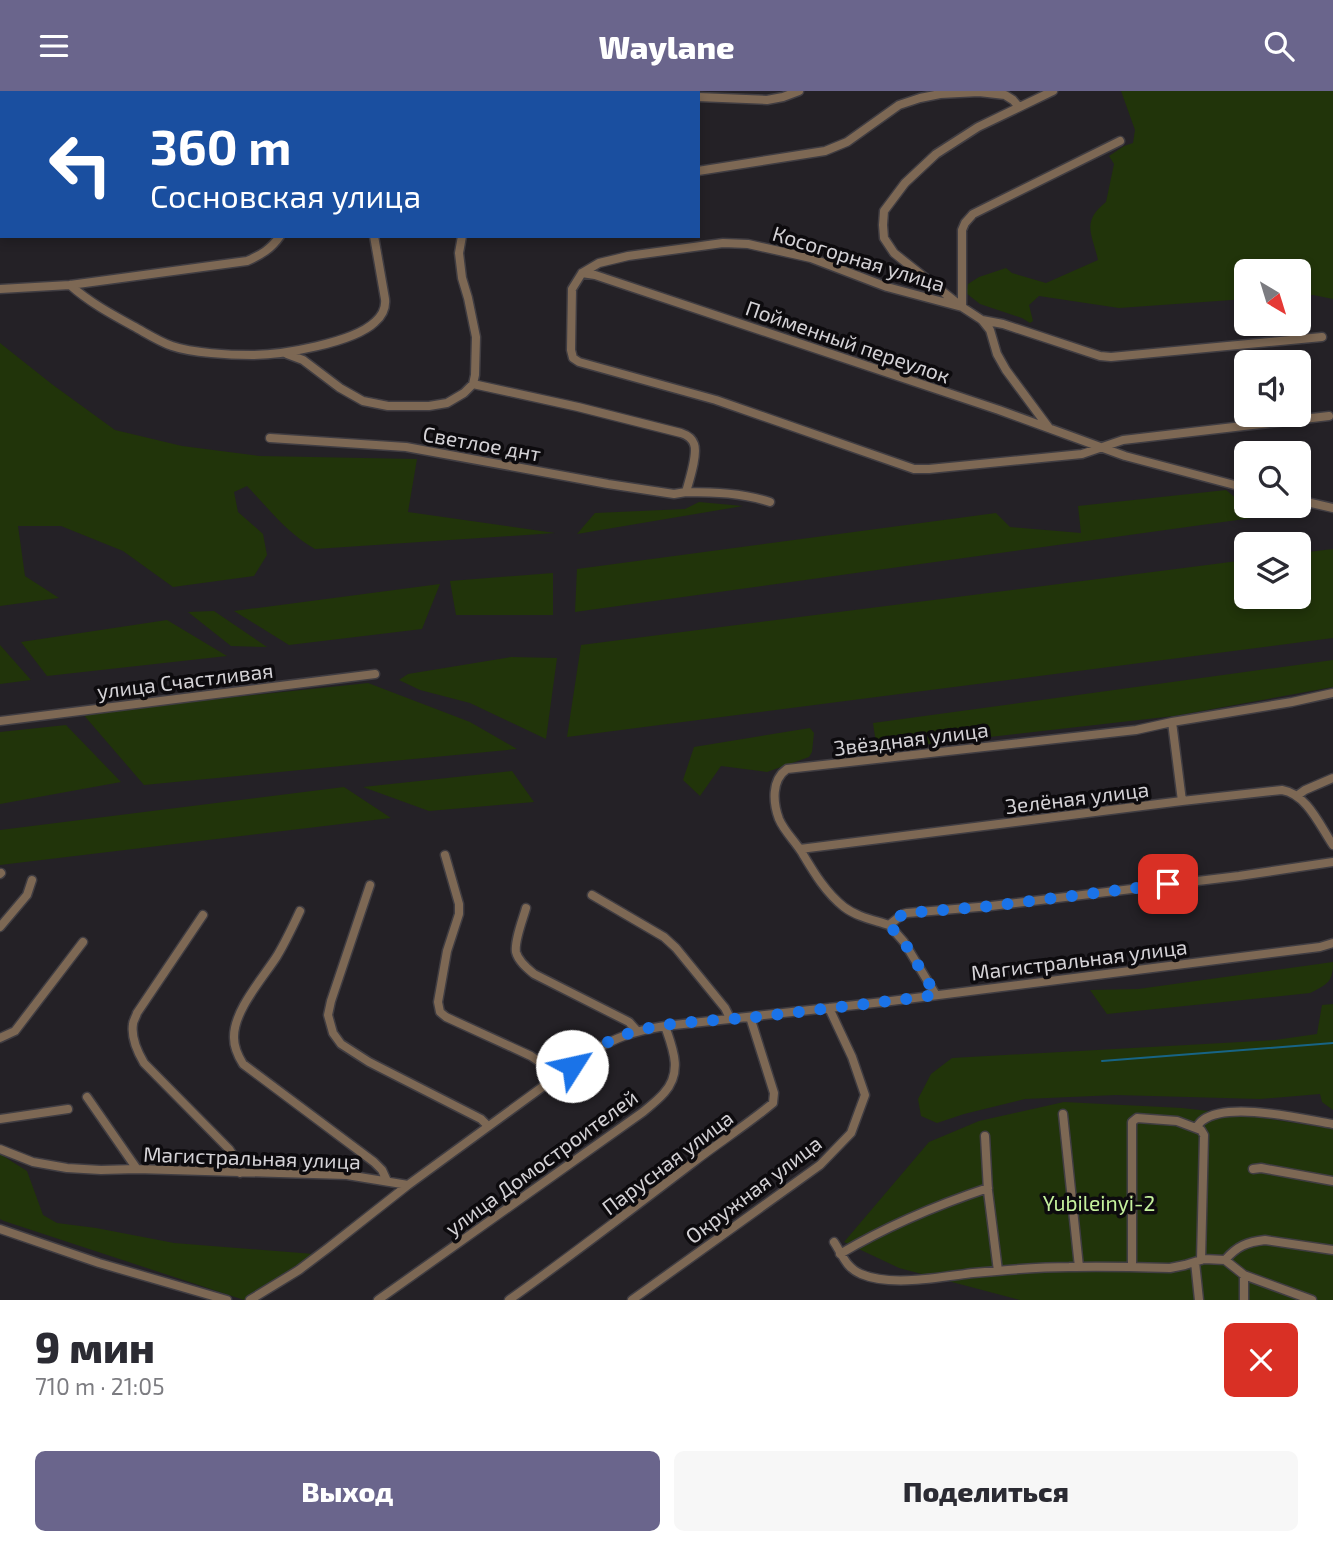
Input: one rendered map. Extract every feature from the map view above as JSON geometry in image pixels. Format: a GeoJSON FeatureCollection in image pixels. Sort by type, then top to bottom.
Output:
{"type":"FeatureCollection","features":[{"type":"Feature","properties":{"kind":"street"},"geometry":{"type":"LineString","coordinates":[[700,97],[767,100],[799,91]]}},
{"type":"Feature","properties":{"kind":"street"},"geometry":{"type":"LineString","coordinates":[[1049,428],[1006,370],[997,354],[990,330],[982,320],[894,253],[884,238],[883,225],[884,211],[905,183],[936,154],[978,127],[1053,91]]}},
{"type":"Feature","properties":{"kind":"street"},"geometry":{"type":"LineString","coordinates":[[700,171],[825,151],[847,142],[900,105],[940,94],[979,92],[1005,95],[1019,107]]}},
{"type":"Feature","properties":{"kind":"street"},"geometry":{"type":"LineString","coordinates":[[962,307],[962,230],[973,213],[1121,141]]}},
{"type":"Feature","properties":{"kind":"street"},"geometry":{"type":"LineString","coordinates":[[0,289],[70,285],[247,261],[263,254],[279,238]]}},
{"type":"Feature","properties":{"kind":"street"},"geometry":{"type":"LineString","coordinates":[[70,285],[84,297],[119,318],[172,346],[228,354],[285,353],[353,334],[370,327],[380,317],[385,299],[374,238]]}},
{"type":"Feature","properties":{"kind":"street"},"geometry":{"type":"LineString","coordinates":[[285,353],[303,360],[340,388],[363,401],[388,406],[429,406],[447,403],[464,393],[473,384],[476,337],[462,278],[459,253],[462,238]]}},
{"type":"Feature","properties":{"kind":"street","name":"Косогорная улица"},"geometry":{"type":"LineString","coordinates":[[582,274],[599,263],[628,256],[723,243],[748,244],[811,258],[887,287],[962,307]]}},
{"type":"Feature","properties":{"kind":"street"},"geometry":{"type":"LineString","coordinates":[[582,274],[572,289],[571,350],[573,358],[579,362],[716,400],[914,469],[1082,454],[1123,440],[1329,416]]}},
{"type":"Feature","properties":{"kind":"street","name":"Пойменный переулок"},"geometry":{"type":"LineString","coordinates":[[582,274],[595,275],[1125,456],[1234,485]]}},
{"type":"Feature","properties":{"kind":"street"},"geometry":{"type":"LineString","coordinates":[[982,320],[1111,357],[1322,337]]}},
{"type":"Feature","properties":{"kind":"street"},"geometry":{"type":"LineString","coordinates":[[473,384],[578,407],[688,436],[695,448],[686,492]]}},
{"type":"Feature","properties":{"kind":"street","name":"Светлое днт"},"geometry":{"type":"LineString","coordinates":[[270,438],[406,447],[674,494],[709,492],[749,495],[770,502]]}},
{"type":"Feature","properties":{"kind":"street"},"geometry":{"type":"LineString","coordinates":[[1311,503],[1333,508]]}},
{"type":"Feature","properties":{"kind":"street","name":"улица Счастливая"},"geometry":{"type":"LineString","coordinates":[[0,721],[375,674]]}},
{"type":"Feature","properties":{"kind":"street","name":"Звёздная улица"},"geometry":{"type":"LineString","coordinates":[[889,925],[858,915],[832,896],[779,820],[775,796],[777,778],[787,769],[1136,730],[1333,693]]}},
{"type":"Feature","properties":{"kind":"street"},"geometry":{"type":"LineString","coordinates":[[1172,722],[1182,801]]}},
{"type":"Feature","properties":{"kind":"street"},"geometry":{"type":"LineString","coordinates":[[1333,778],[1298,795],[1333,845]]}},
{"type":"Feature","properties":{"kind":"street","name":"Зелёная улица"},"geometry":{"type":"LineString","coordinates":[[800,849],[1282,790],[1298,795]]}},
{"type":"Feature","properties":{"kind":"street"},"geometry":{"type":"LineString","coordinates":[[445,855],[460,905],[447,951],[438,1002],[440,1012],[531,1056],[541,1063],[554,1079]]}},
{"type":"Feature","properties":{"kind":"street"},"geometry":{"type":"LineString","coordinates":[[936,995],[904,942],[889,925],[903,914],[991,906],[1333,862]]}},
{"type":"Feature","properties":{"kind":"street"},"geometry":{"type":"LineString","coordinates":[[0,927],[27,895],[32,880]]}},
{"type":"Feature","properties":{"kind":"street"},"geometry":{"type":"LineString","coordinates":[[370,885],[331,1001],[328,1015],[333,1033],[341,1044],[369,1062],[481,1119],[488,1126]]}},
{"type":"Feature","properties":{"kind":"street"},"geometry":{"type":"LineString","coordinates":[[592,895],[664,937],[725,1008],[730,1018]]}},
{"type":"Feature","properties":{"kind":"street"},"geometry":{"type":"LineString","coordinates":[[526,908],[516,952],[523,963],[534,974],[629,1022],[637,1031]]}},
{"type":"Feature","properties":{"kind":"street"},"geometry":{"type":"LineString","coordinates":[[300,911],[290,934],[235,1024],[233,1039],[237,1053],[243,1064],[374,1162],[387,1181]]}},
{"type":"Feature","properties":{"kind":"street"},"geometry":{"type":"LineString","coordinates":[[203,915],[137,1013],[133,1025],[134,1034],[144,1063],[229,1149],[240,1173]]}},
{"type":"Feature","properties":{"kind":"street"},"geometry":{"type":"LineString","coordinates":[[0,1038],[15,1031],[83,942]]}},
{"type":"Feature","properties":{"kind":"street","name":"Магистральная улица"},"geometry":{"type":"LineString","coordinates":[[0,1149],[33,1162],[67,1168],[347,1175],[408,1185],[589,1053],[612,1039],[637,1031],[665,1025],[936,995],[1320,947],[1333,943]]}},
{"type":"Feature","properties":{"kind":"street","name":"Окружная улица"},"geometry":{"type":"LineString","coordinates":[[632,1300],[820,1164],[852,1133],[865,1095],[852,1057],[829,1008]]}},
{"type":"Feature","properties":{"kind":"street","name":"Парусная улица"},"geometry":{"type":"LineString","coordinates":[[509,1300],[772,1103],[774,1093],[750,1017]]}},
{"type":"Feature","properties":{"kind":"street","name":"улица Домостроителей"},"geometry":{"type":"LineString","coordinates":[[377,1300],[643,1112],[666,1092],[676,1063],[665,1025]]}},
{"type":"Feature","properties":{"kind":"street"},"geometry":{"type":"LineString","coordinates":[[87,1097],[137,1169]]}},
{"type":"Feature","properties":{"kind":"street"},"geometry":{"type":"LineString","coordinates":[[0,1119],[68,1109]]}},
{"type":"Feature","properties":{"kind":"street"},"geometry":{"type":"LineString","coordinates":[[1196,1128],[1204,1119],[1229,1112],[1255,1112],[1333,1124]]}},
{"type":"Feature","properties":{"kind":"street"},"geometry":{"type":"LineString","coordinates":[[1063,1114],[1079,1267]]}},
{"type":"Feature","properties":{"kind":"street"},"geometry":{"type":"LineString","coordinates":[[1132,1267],[1132,1122],[1137,1118],[1177,1121],[1201,1130],[1204,1135],[1198,1261],[1199,1300]]}},
{"type":"Feature","properties":{"kind":"street"},"geometry":{"type":"LineString","coordinates":[[985,1136],[998,1271]]}},
{"type":"Feature","properties":{"kind":"street"},"geometry":{"type":"LineString","coordinates":[[1253,1169],[1261,1168],[1333,1181]]}},
{"type":"Feature","properties":{"kind":"street"},"geometry":{"type":"LineString","coordinates":[[250,1300],[318,1256],[408,1185]]}},
{"type":"Feature","properties":{"kind":"street"},"geometry":{"type":"LineString","coordinates":[[840,1254],[898,1223],[958,1197],[988,1188]]}},
{"type":"Feature","properties":{"kind":"street"},"geometry":{"type":"LineString","coordinates":[[0,1229],[99,1263],[227,1300]]}},
{"type":"Feature","properties":{"kind":"street"},"geometry":{"type":"LineString","coordinates":[[1225,1260],[1234,1250],[1254,1241],[1265,1240],[1333,1250]]}},
{"type":"Feature","properties":{"kind":"street"},"geometry":{"type":"LineString","coordinates":[[834,1242],[853,1269],[879,1279],[927,1279],[998,1271],[1079,1267],[1170,1268],[1198,1261],[1225,1260],[1244,1275],[1311,1300]]}},
{"type":"Feature","properties":{"kind":"street"},"geometry":{"type":"LineString","coordinates":[[1244,1275],[1244,1300]]}},
{"type":"Feature","properties":{"kind":"green space"},"geometry":{"type":"Polygon","coordinates":[[[1121,91],[1333,91],[1333,299],[1311,295],[1311,259],[1234,259],[1234,300],[1119,308],[1039,296],[1029,305],[1033,321],[1030,323],[980,304],[966,293],[968,284],[979,277],[1006,268],[1012,273],[1046,283],[1098,260],[1090,228],[1093,216],[1106,202],[1114,164],[1109,156],[1133,143],[1135,130],[1121,91]]]}},
{"type":"Feature","properties":{"kind":"green space"},"geometry":{"type":"Polygon","coordinates":[[[0,343],[115,430],[182,446],[259,456],[417,459],[408,512],[555,533],[315,549],[287,528],[247,486],[234,492],[238,512],[263,534],[267,555],[254,576],[173,587],[123,551],[61,526],[18,526],[25,576],[59,598],[0,606],[0,343]]]}},
{"type":"Feature","properties":{"kind":"green space"},"geometry":{"type":"Polygon","coordinates":[[[1226,490],[1234,497],[1234,518],[1252,518],[575,612],[577,569],[996,513],[1010,527],[1081,533],[1078,506],[1226,490]]]}},
{"type":"Feature","properties":{"kind":"green space"},"geometry":{"type":"Polygon","coordinates":[[[699,502],[743,506],[577,534],[595,513],[685,509],[699,502]]]}},
{"type":"Feature","properties":{"kind":"green space"},"geometry":{"type":"Polygon","coordinates":[[[1333,549],[1333,638],[567,737],[581,645],[1234,562],[1234,609],[1311,609],[1311,552],[1333,549]]]}},
{"type":"Feature","properties":{"kind":"green space"},"geometry":{"type":"Polygon","coordinates":[[[553,573],[553,615],[456,615],[450,581],[553,573]]]}},
{"type":"Feature","properties":{"kind":"green space"},"geometry":{"type":"Polygon","coordinates":[[[440,584],[422,629],[289,645],[234,611],[440,584]]]}},
{"type":"Feature","properties":{"kind":"green space"},"geometry":{"type":"Polygon","coordinates":[[[214,611],[267,647],[231,646],[188,612],[214,611]]]}},
{"type":"Feature","properties":{"kind":"green space"},"geometry":{"type":"Polygon","coordinates":[[[167,620],[227,656],[47,676],[21,642],[167,620]]]}},
{"type":"Feature","properties":{"kind":"green space"},"geometry":{"type":"Polygon","coordinates":[[[0,645],[31,680],[0,684],[0,645]]]}},
{"type":"Feature","properties":{"kind":"green space"},"geometry":{"type":"Polygon","coordinates":[[[511,657],[557,658],[546,739],[470,703],[420,690],[399,680],[408,674],[511,657]]]}},
{"type":"Feature","properties":{"kind":"green space"},"geometry":{"type":"Polygon","coordinates":[[[1333,660],[1333,687],[1174,716],[877,750],[873,723],[1333,660]]]}},
{"type":"Feature","properties":{"kind":"green space"},"geometry":{"type":"Polygon","coordinates":[[[368,683],[470,722],[517,749],[144,785],[82,713],[368,683]]]}},
{"type":"Feature","properties":{"kind":"green space"},"geometry":{"type":"Polygon","coordinates":[[[66,725],[121,782],[0,804],[0,732],[66,725]]]}},
{"type":"Feature","properties":{"kind":"green space"},"geometry":{"type":"Polygon","coordinates":[[[810,728],[814,733],[809,757],[767,772],[721,766],[700,796],[683,780],[694,747],[810,728]]]}},
{"type":"Feature","properties":{"kind":"green space"},"geometry":{"type":"Polygon","coordinates":[[[512,771],[534,802],[429,811],[363,787],[512,771]]]}},
{"type":"Feature","properties":{"kind":"green space"},"geometry":{"type":"Polygon","coordinates":[[[344,787],[391,818],[0,865],[0,830],[344,787]]]}},
{"type":"Feature","properties":{"kind":"green space"},"geometry":{"type":"Polygon","coordinates":[[[1333,962],[1328,982],[1310,993],[1107,1014],[1090,990],[1138,989],[1333,962]]]}},
{"type":"Feature","properties":{"kind":"green space"},"geometry":{"type":"Polygon","coordinates":[[[1333,1004],[1333,1110],[1322,1102],[1320,1094],[1260,1099],[1116,1095],[1025,1099],[937,1123],[921,1116],[918,1099],[931,1074],[952,1058],[1275,1040],[1317,1034],[1322,1005],[1333,1004]]]}},
{"type":"Feature","properties":{"kind":"green space","name":"Yubileinyi-2"},"geometry":{"type":"Polygon","coordinates":[[[1064,1102],[1182,1108],[1333,1129],[1333,1300],[1020,1300],[899,1268],[844,1242],[929,1142],[979,1121],[1064,1102]]]}},
{"type":"Feature","properties":{"kind":"green space"},"geometry":{"type":"Polygon","coordinates":[[[0,1154],[27,1171],[43,1215],[57,1223],[174,1243],[314,1254],[244,1300],[0,1219],[0,1154]]]}},
{"type":"Feature","properties":{"kind":"waterway"},"geometry":{"type":"LineString","coordinates":[[1102,1061],[1333,1043]]}},
{"type":"Feature","properties":{"kind":"route"},"geometry":{"type":"LineString","coordinates":[[572,1066],[612,1039],[665,1025],[936,995],[904,942],[889,925],[903,914],[1168,884]]}}]}
